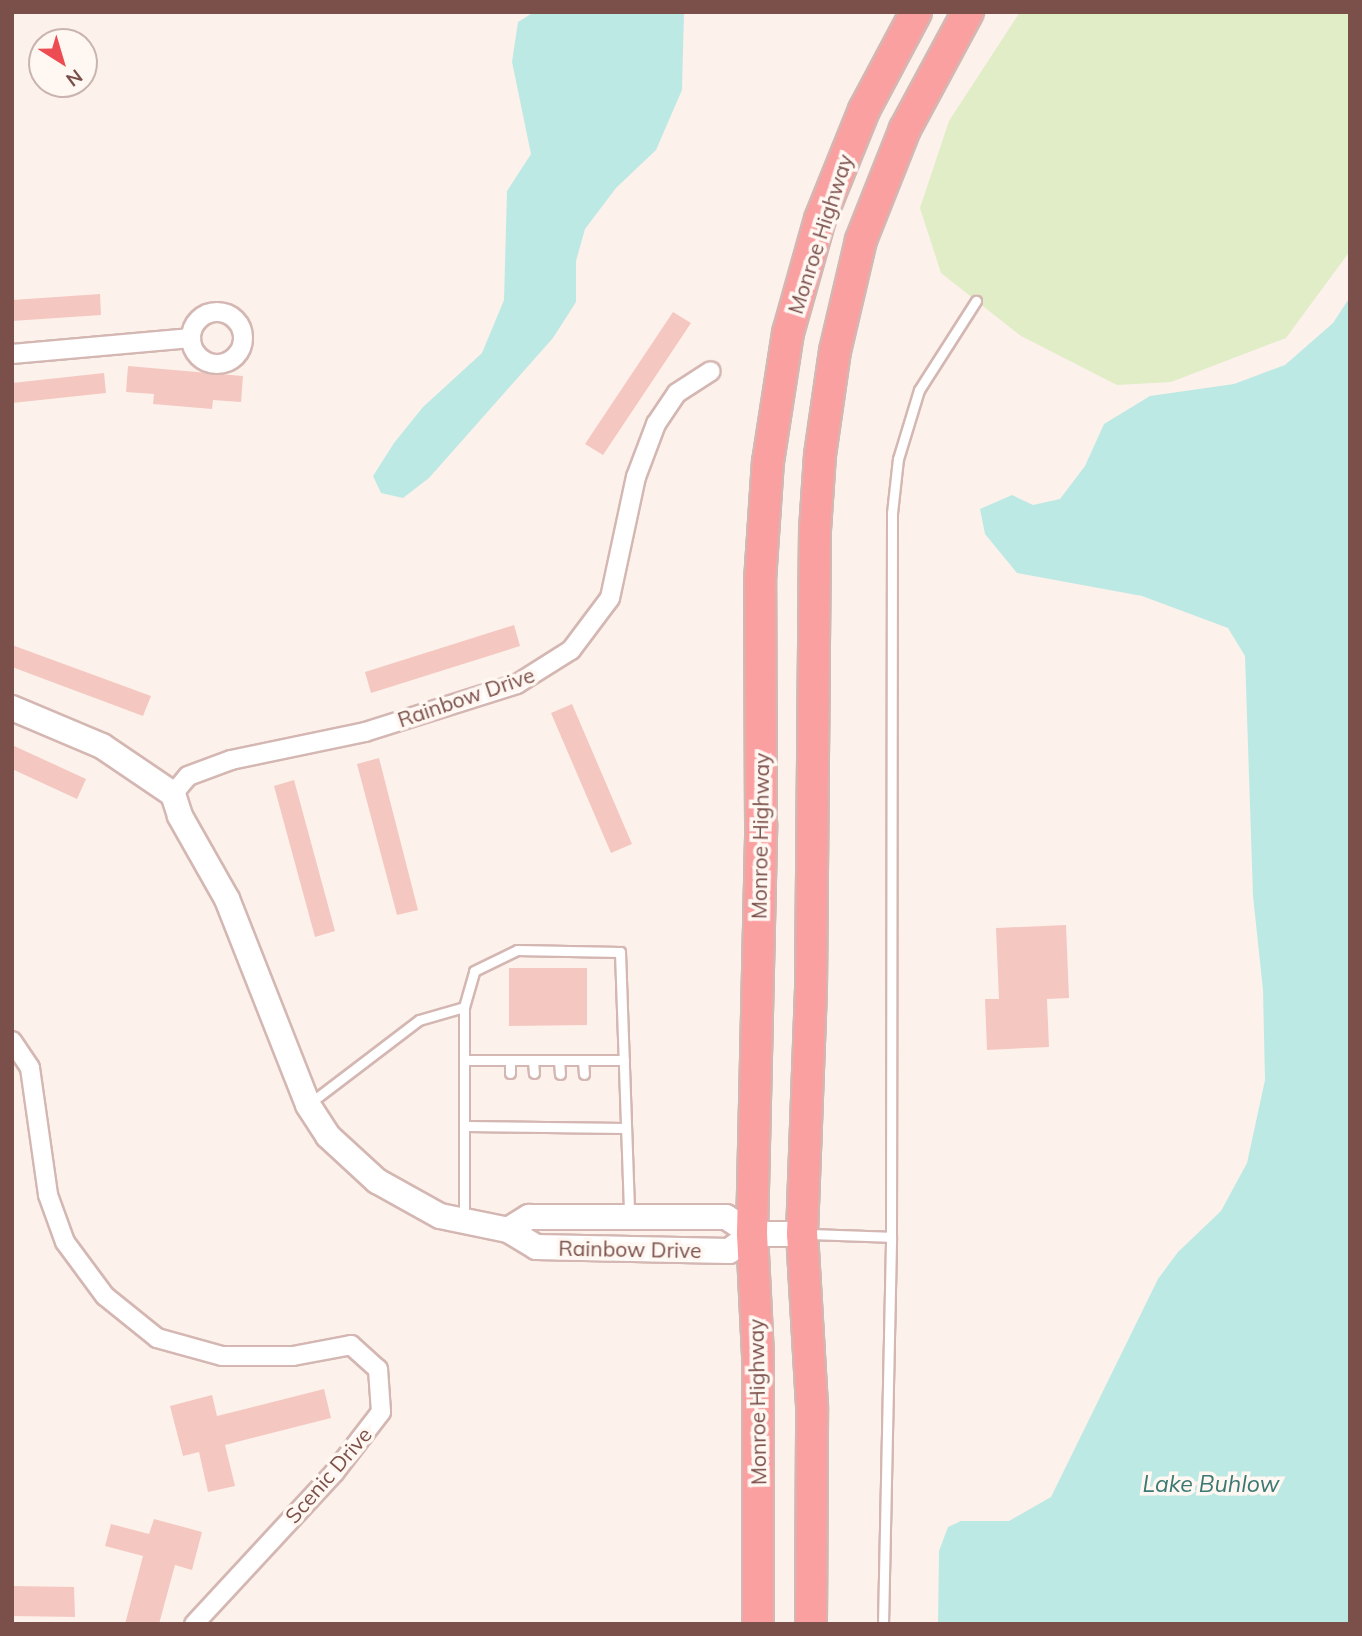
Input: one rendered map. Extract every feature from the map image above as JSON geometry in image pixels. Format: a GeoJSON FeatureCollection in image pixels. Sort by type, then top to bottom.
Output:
{"type":"FeatureCollection","features":[{"type":"Feature","properties":{"kind":"highway","name":"Monroe Highway"},"geometry":{"type":"LineString","coordinates":[[758,1624],[758,1356],[752,1234],[761,824],[760,581],[768,462],[788,333],[803,271],[841,163],[885,67],[916,12]]}},
{"type":"Feature","properties":{"kind":"highway","name":"Monroe Highway"},"geometry":{"type":"LineString","coordinates":[[811,1624],[812,1406],[802,1234],[811,988],[815,530],[820,455],[835,351],[861,240],[926,85],[968,12]]}},
{"type":"Feature","properties":{"kind":"street"},"geometry":{"type":"LineString","coordinates":[[12,354],[191,338]]}},
{"type":"Feature","properties":{"kind":"street","name":"Rainbow Drive"},"geometry":{"type":"LineString","coordinates":[[711,371],[677,393],[656,424],[636,477],[610,597],[571,650],[517,684],[365,732],[231,760],[188,776],[173,794],[180,816],[227,900],[308,1105],[328,1136],[377,1181],[430,1211],[464,1222],[508,1230],[536,1247],[729,1251],[752,1234]]}},
{"type":"Feature","properties":{"kind":"street"},"geometry":{"type":"LineString","coordinates":[[12,708],[102,746],[173,794]]}},
{"type":"Feature","properties":{"kind":"street","name":"Scenic Drive"},"geometry":{"type":"LineString","coordinates":[[12,1041],[30,1068],[48,1195],[65,1242],[105,1296],[157,1338],[222,1356],[292,1356],[351,1345],[378,1369],[381,1412],[334,1473],[194,1624]]}},
{"type":"Feature","properties":{"kind":"street","name":"Rainbow Drive"},"geometry":{"type":"LineString","coordinates":[[508,1230],[530,1217],[726,1217],[752,1234],[802,1234]]}},
{"type":"Feature","properties":{"kind":"lane"},"geometry":{"type":"LineString","coordinates":[[883,1624],[891,1237],[892,513],[898,459],[919,390],[976,301]]}},
{"type":"Feature","properties":{"kind":"lane"},"geometry":{"type":"LineString","coordinates":[[464,1222],[467,1126],[464,1007],[474,971],[517,950],[620,952],[629,1218]]}},
{"type":"Feature","properties":{"kind":"lane"},"geometry":{"type":"LineString","coordinates":[[308,1105],[419,1020],[464,1007]]}},
{"type":"Feature","properties":{"kind":"lane"},"geometry":{"type":"LineString","coordinates":[[466,1060],[624,1060]]}},
{"type":"Feature","properties":{"kind":"lane"},"geometry":{"type":"LineString","coordinates":[[533,1060],[534,1073]]}},
{"type":"Feature","properties":{"kind":"lane"},"geometry":{"type":"LineString","coordinates":[[559,1060],[560,1074]]}},
{"type":"Feature","properties":{"kind":"lane"},"geometry":{"type":"LineString","coordinates":[[583,1060],[584,1074]]}},
{"type":"Feature","properties":{"kind":"lane"},"geometry":{"type":"LineString","coordinates":[[510,1061],[510,1073]]}},
{"type":"Feature","properties":{"kind":"lane"},"geometry":{"type":"LineString","coordinates":[[512,1113],[512,1126]]}},
{"type":"Feature","properties":{"kind":"lane"},"geometry":{"type":"LineString","coordinates":[[536,1114],[536,1126]]}},
{"type":"Feature","properties":{"kind":"lane"},"geometry":{"type":"LineString","coordinates":[[561,1114],[561,1127]]}},
{"type":"Feature","properties":{"kind":"lane"},"geometry":{"type":"LineString","coordinates":[[585,1114],[586,1127]]}},
{"type":"Feature","properties":{"kind":"lane"},"geometry":{"type":"LineString","coordinates":[[467,1126],[624,1128]]}},
{"type":"Feature","properties":{"kind":"lane"},"geometry":{"type":"LineString","coordinates":[[802,1234],[891,1237]]}},
{"type":"Feature","properties":{"kind":"green space"},"geometry":{"type":"Polygon","coordinates":[[[1020,12],[1350,12],[1350,251],[1286,338],[1171,382],[1117,385],[1021,336],[941,273],[920,208],[949,121],[1020,12]]]}},
{"type":"Feature","properties":{"kind":"water"},"geometry":{"type":"Polygon","coordinates":[[[534,12],[684,12],[682,90],[656,150],[616,188],[585,229],[576,261],[576,302],[553,338],[429,478],[403,498],[381,493],[373,476],[394,443],[423,407],[482,353],[504,300],[507,191],[531,154],[512,62],[518,22],[534,12]]]}},
{"type":"Feature","properties":{"kind":"water","name":"Lake Buhlow"},"geometry":{"type":"Polygon","coordinates":[[[1350,297],[1350,1624],[938,1624],[939,1551],[948,1527],[961,1521],[1009,1521],[1051,1497],[1158,1279],[1178,1252],[1221,1211],[1247,1163],[1265,1080],[1263,990],[1253,896],[1245,656],[1228,628],[1142,596],[1017,573],[985,534],[980,509],[1012,495],[1033,505],[1060,499],[1085,466],[1104,424],[1150,396],[1234,384],[1285,365],[1333,323],[1350,297]]]}},
{"type":"Feature","properties":{"kind":"building"},"geometry":{"type":"Polygon","coordinates":[[[100,294],[101,315],[12,321],[12,300],[100,294]]]}},
{"type":"Feature","properties":{"kind":"building"},"geometry":{"type":"Polygon","coordinates":[[[673,312],[691,323],[603,455],[585,444],[673,312]]]}},
{"type":"Feature","properties":{"kind":"building"},"geometry":{"type":"Polygon","coordinates":[[[128,366],[243,376],[241,402],[213,400],[212,409],[153,404],[154,394],[126,392],[128,366]]]}},
{"type":"Feature","properties":{"kind":"building"},"geometry":{"type":"Polygon","coordinates":[[[104,373],[106,393],[12,403],[12,383],[104,373]]]}},
{"type":"Feature","properties":{"kind":"building"},"geometry":{"type":"Polygon","coordinates":[[[514,625],[520,646],[371,693],[365,672],[514,625]]]}},
{"type":"Feature","properties":{"kind":"building"},"geometry":{"type":"Polygon","coordinates":[[[12,645],[151,696],[143,716],[12,667],[12,645]]]}},
{"type":"Feature","properties":{"kind":"building"},"geometry":{"type":"Polygon","coordinates":[[[572,704],[632,844],[611,853],[551,713],[572,704]]]}},
{"type":"Feature","properties":{"kind":"building"},"geometry":{"type":"Polygon","coordinates":[[[12,745],[86,779],[77,799],[12,769],[12,745]]]}},
{"type":"Feature","properties":{"kind":"building"},"geometry":{"type":"Polygon","coordinates":[[[379,758],[418,910],[397,915],[357,764],[379,758]]]}},
{"type":"Feature","properties":{"kind":"building"},"geometry":{"type":"Polygon","coordinates":[[[294,780],[335,931],[315,937],[274,786],[294,780]]]}},
{"type":"Feature","properties":{"kind":"building"},"geometry":{"type":"Polygon","coordinates":[[[1066,925],[1069,998],[1047,999],[1049,1047],[987,1050],[985,999],[999,999],[996,928],[1066,925]]]}},
{"type":"Feature","properties":{"kind":"building"},"geometry":{"type":"Polygon","coordinates":[[[509,968],[587,968],[587,1025],[509,1026],[509,968]]]}},
{"type":"Feature","properties":{"kind":"building"},"geometry":{"type":"Polygon","coordinates":[[[324,1389],[331,1418],[225,1445],[235,1486],[208,1492],[199,1452],[183,1456],[170,1406],[212,1395],[217,1416],[324,1389]]]}},
{"type":"Feature","properties":{"kind":"building"},"geometry":{"type":"Polygon","coordinates":[[[154,1519],[202,1532],[192,1570],[175,1565],[159,1624],[125,1624],[143,1556],[105,1546],[111,1524],[149,1534],[154,1519]]]}},
{"type":"Feature","properties":{"kind":"building"},"geometry":{"type":"Polygon","coordinates":[[[12,1586],[74,1587],[75,1617],[12,1616],[12,1586]]]}}]}
